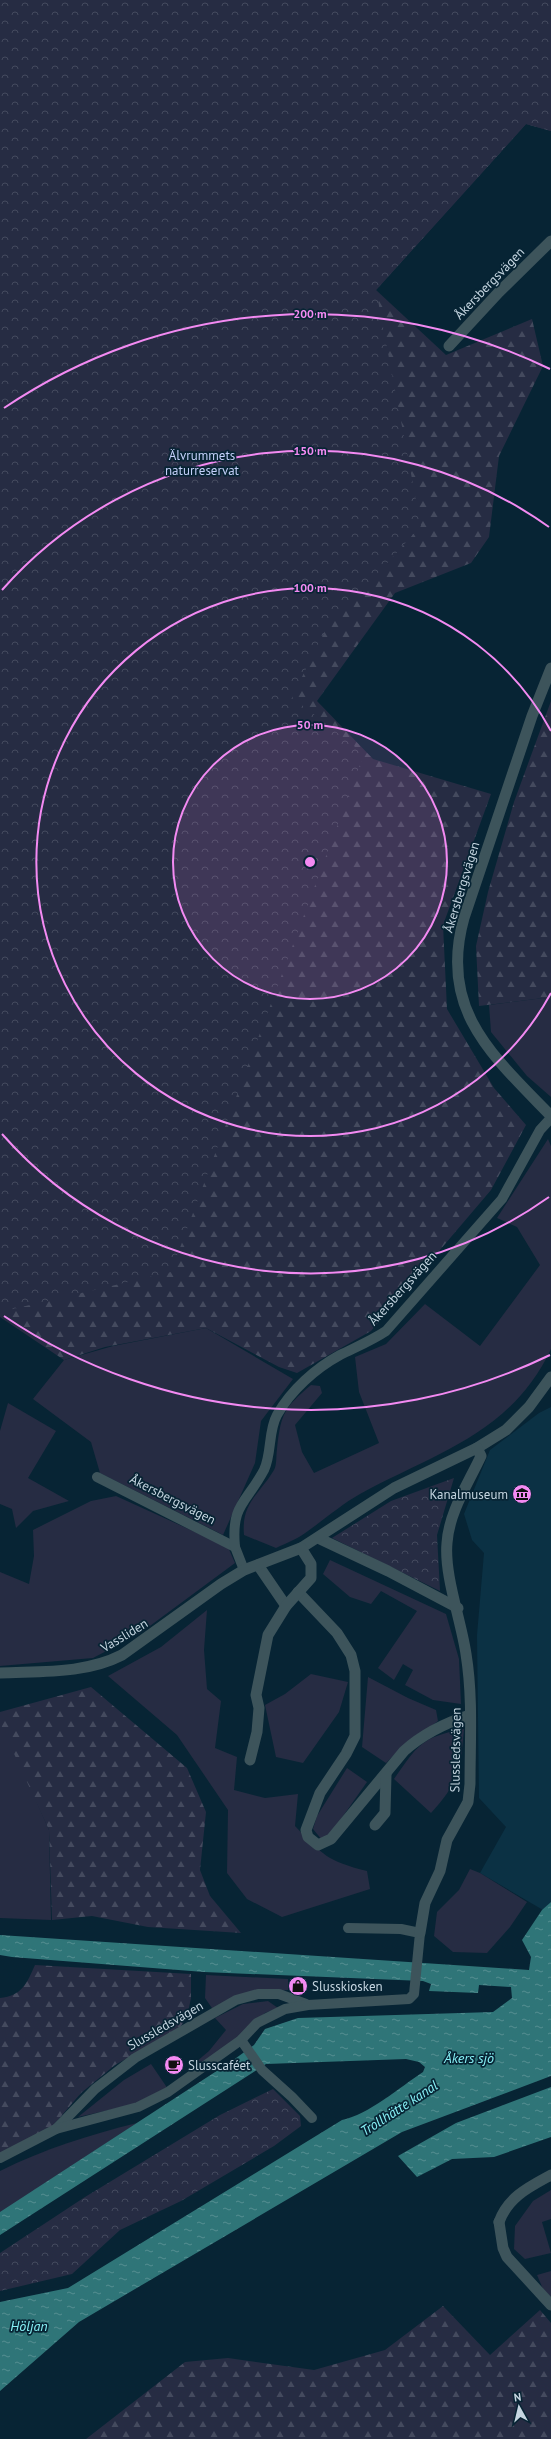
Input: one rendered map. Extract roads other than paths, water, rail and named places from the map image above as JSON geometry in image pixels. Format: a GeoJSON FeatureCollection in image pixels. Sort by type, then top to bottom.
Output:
{"type":"FeatureCollection","features":[{"type":"Feature","properties":{"kind":"street","name":"Åkersbergsvägen"},"geometry":{"type":"LineString","coordinates":[[449,346],[499,292],[551,241]]}},
{"type":"Feature","properties":{"kind":"street","name":"Åkersbergsvägen"},"geometry":{"type":"LineString","coordinates":[[551,668],[532,716],[464,918],[460,933],[457,972],[466,1010],[477,1033],[494,1058],[551,1117]]}},
{"type":"Feature","properties":{"kind":"street"},"geometry":{"type":"LineString","coordinates":[[244,1570],[301,1548],[394,1488],[476,1448],[506,1430],[529,1407],[551,1377]]}},
{"type":"Feature","properties":{"kind":"street","name":"Slussledsvägen"},"geometry":{"type":"LineString","coordinates":[[420,1933],[425,1903],[440,1871],[447,1840],[468,1802],[470,1784],[470,1715],[468,1668],[458,1608],[447,1563],[446,1544],[454,1511],[481,1456],[476,1448]]}},
{"type":"Feature","properties":{"kind":"street"},"geometry":{"type":"LineString","coordinates":[[318,1538],[388,1571],[458,1608]]}},
{"type":"Feature","properties":{"kind":"street"},"geometry":{"type":"LineString","coordinates":[[250,1760],[258,1724],[259,1708],[256,1695],[268,1635],[286,1606],[311,1578],[311,1564],[301,1548]]}},
{"type":"Feature","properties":{"kind":"street"},"geometry":{"type":"LineString","coordinates":[[258,1565],[286,1606]]}},
{"type":"Feature","properties":{"kind":"street","name":"Vassliden"},"geometry":{"type":"LineString","coordinates":[[0,1673],[85,1668],[107,1663],[139,1645],[221,1584],[244,1570]]}},
{"type":"Feature","properties":{"kind":"street"},"geometry":{"type":"LineString","coordinates":[[298,1592],[337,1633],[351,1655],[355,1671],[355,1736],[313,1809],[306,1830],[308,1837],[318,1845],[331,1839],[416,1741],[446,1722],[470,1715]]}},
{"type":"Feature","properties":{"kind":"street"},"geometry":{"type":"LineString","coordinates":[[374,1825],[385,1814],[386,1775]]}},
{"type":"Feature","properties":{"kind":"street"},"geometry":{"type":"LineString","coordinates":[[551,2175],[520,2192],[503,2211],[500,2222],[503,2248],[507,2257],[551,2305]]}},
{"type":"Feature","properties":{"kind":"lane","name":"Åkersbergsvägen"},"geometry":{"type":"LineString","coordinates":[[244,1570],[235,1546],[234,1517],[266,1465],[273,1425],[285,1403],[305,1380],[325,1364],[374,1339],[386,1331],[502,1198],[540,1130],[551,1117]]}},
{"type":"Feature","properties":{"kind":"lane","name":"Åkersbergsvägen"},"geometry":{"type":"LineString","coordinates":[[97,1478],[235,1546]]}},
{"type":"Feature","properties":{"kind":"lane"},"geometry":{"type":"LineString","coordinates":[[348,1928],[401,1928],[420,1933]]}},
{"type":"Feature","properties":{"kind":"lane","name":"Slussledsvägen"},"geometry":{"type":"LineString","coordinates":[[0,2158],[56,2129],[138,2107],[168,2092],[244,2044],[257,2023],[268,2016],[285,2009],[308,2005],[409,2000],[414,1994],[420,1933]]}},
{"type":"Feature","properties":{"kind":"lane","name":"Slussledsvägen"},"geometry":{"type":"LineString","coordinates":[[56,2129],[95,2089],[136,2058],[236,2000],[258,1994],[279,1994],[308,2005]]}},
{"type":"Feature","properties":{"kind":"lane"},"geometry":{"type":"LineString","coordinates":[[244,2044],[262,2070],[292,2097],[312,2118]]}},
{"type":"Feature","properties":{"kind":"water"},"geometry":{"type":"Polygon","coordinates":[[[551,1902],[551,2076],[402,2132],[79,2322],[0,2391],[0,2302],[68,2288],[342,2120],[373,2107],[423,2072],[425,2067],[419,2062],[406,2059],[266,2064],[0,2235],[0,2212],[232,2061],[254,2045],[265,2029],[298,2018],[493,2012],[512,1998],[511,1987],[479,1985],[478,1993],[429,1991],[431,1984],[423,1981],[204,1972],[12,1957],[0,1955],[0,1935],[529,1970],[531,1957],[522,1940],[542,1910],[551,1902]]]}},
{"type":"Feature","properties":{"kind":"water"},"geometry":{"type":"Polygon","coordinates":[[[551,2087],[551,2137],[494,2157],[452,2159],[417,2177],[398,2156],[456,2123],[551,2087]]]}},
{"type":"Feature","properties":{"kind":"place","name":"Kanalmuseum"},"geometry":{"type":"Point","coordinates":[522,1494]}},
{"type":"Feature","properties":{"kind":"place","name":"Slusskiosken"},"geometry":{"type":"Point","coordinates":[298,1986]}},
{"type":"Feature","properties":{"kind":"place","name":"Slusscaféet"},"geometry":{"type":"Point","coordinates":[174,2065]}},
{"type":"Feature","properties":{"kind":"park label","name":"Älvrummets naturreservat"},"geometry":{"type":"Point","coordinates":[202,462]}},
{"type":"Feature","properties":{"kind":"water label","name":"Åkers sjö"},"geometry":{"type":"Point","coordinates":[469,2058]}},
{"type":"Feature","properties":{"kind":"water label","name":"Trollhätte kanal"},"geometry":{"type":"Point","coordinates":[399,2108]}},
{"type":"Feature","properties":{"kind":"water label","name":"Höljan"},"geometry":{"type":"Point","coordinates":[29,2326]}}]}
